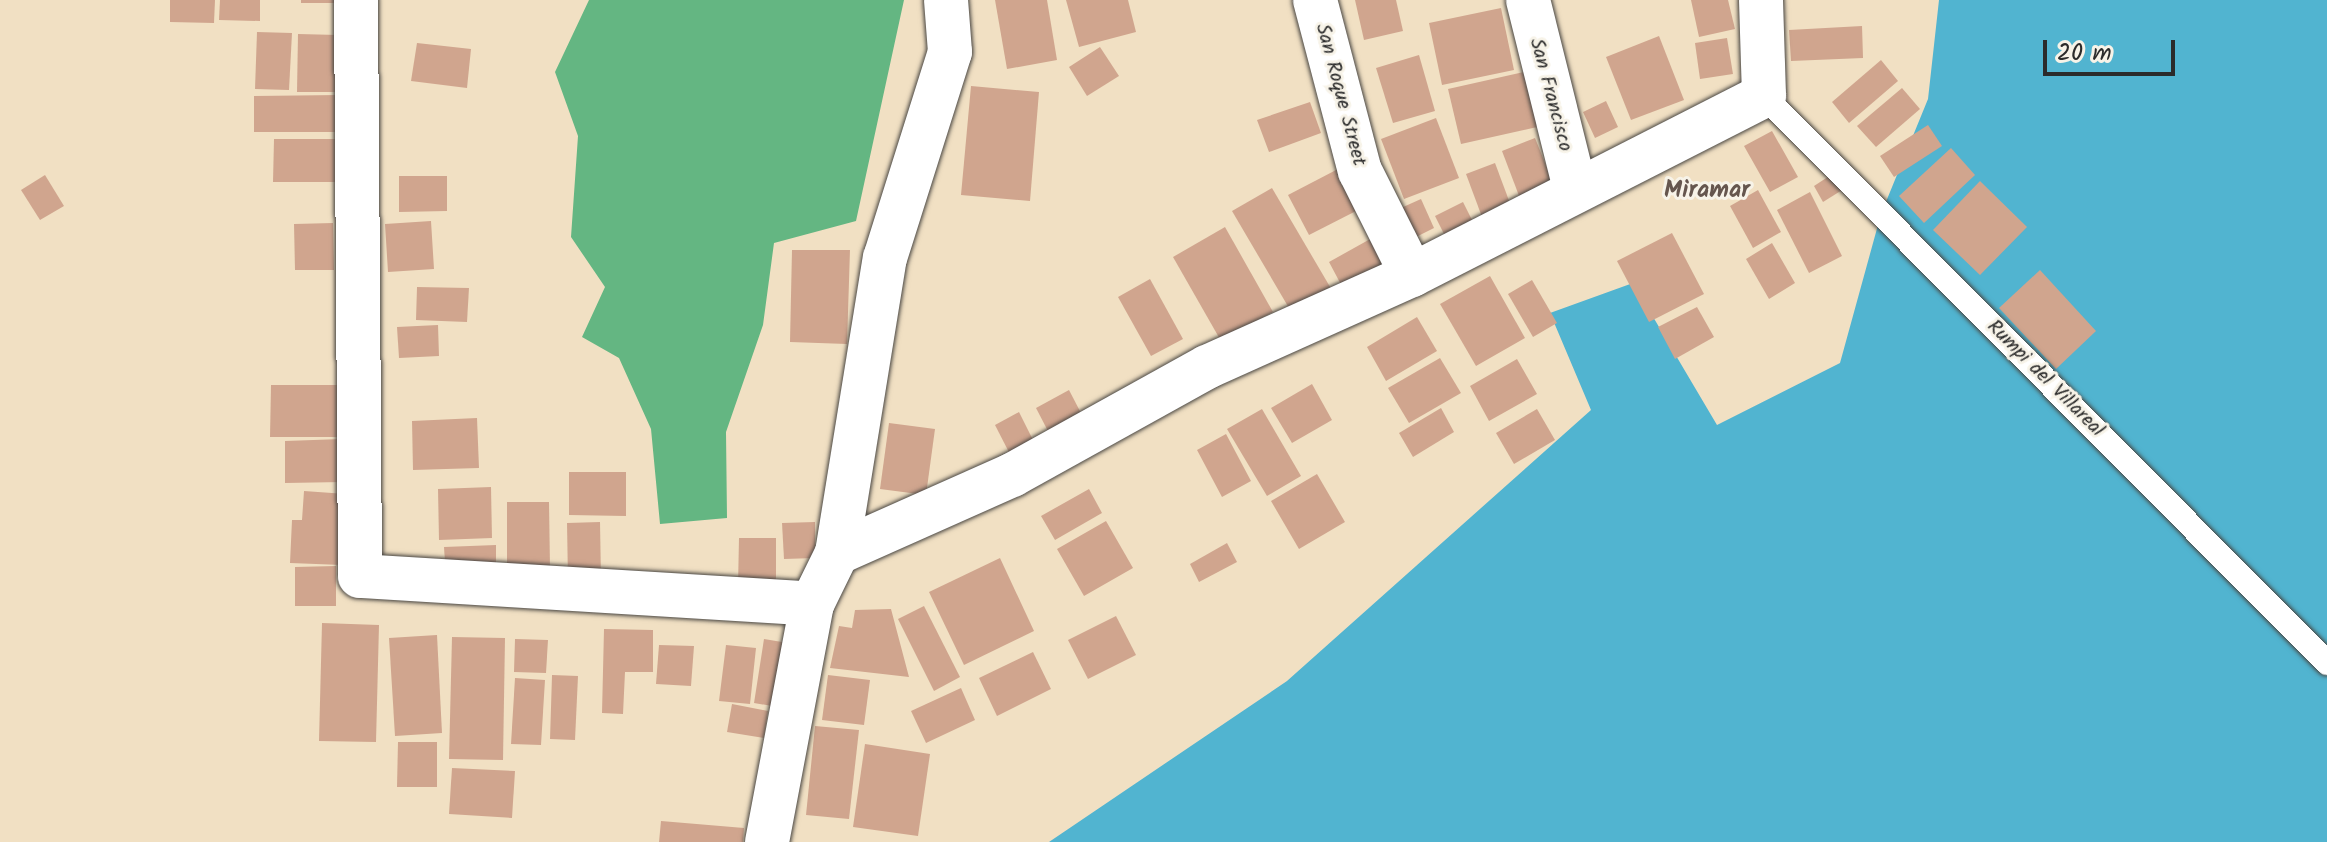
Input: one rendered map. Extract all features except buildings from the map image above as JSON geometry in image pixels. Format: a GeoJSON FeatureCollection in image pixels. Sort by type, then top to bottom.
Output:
{"type":"FeatureCollection","features":[{"type":"Feature","properties":{"kind":"street"},"geometry":{"type":"LineString","coordinates":[[356,0],[360,576],[812,604]]}},
{"type":"Feature","properties":{"kind":"street"},"geometry":{"type":"LineString","coordinates":[[767,842],[812,604],[837,553],[885,258],[950,52],[946,0]]}},
{"type":"Feature","properties":{"kind":"street","name":"San Roque Street"},"geometry":{"type":"LineString","coordinates":[[1315,0],[1360,171],[1412,275]]}},
{"type":"Feature","properties":{"kind":"street","name":"San Francisco"},"geometry":{"type":"LineString","coordinates":[[1528,0],[1575,189]]}},
{"type":"Feature","properties":{"kind":"street"},"geometry":{"type":"LineString","coordinates":[[837,553],[1012,475],[1207,367],[1412,275],[1575,189],[1764,96],[1761,0]]}},
{"type":"Feature","properties":{"kind":"lane","name":"Rumpi del Villareal"},"geometry":{"type":"LineString","coordinates":[[1764,96],[2327,663]]}},
{"type":"Feature","properties":{"kind":"green space"},"geometry":{"type":"Polygon","coordinates":[[[589,0],[904,0],[856,221],[774,243],[763,325],[726,432],[727,518],[660,524],[651,429],[619,358],[582,337],[605,287],[571,237],[578,136],[555,72],[589,0]]]}},
{"type":"Feature","properties":{"kind":"water"},"geometry":{"type":"Polygon","coordinates":[[[1939,0],[2327,0],[2327,842],[1049,842],[1287,681],[1591,410],[1550,313],[1633,283],[1717,425],[1840,363],[1881,214],[1928,99],[1939,0]]]}},
{"type":"Feature","properties":{"kind":"district","name":"Miramar"},"geometry":{"type":"Point","coordinates":[1707,191]}}]}
